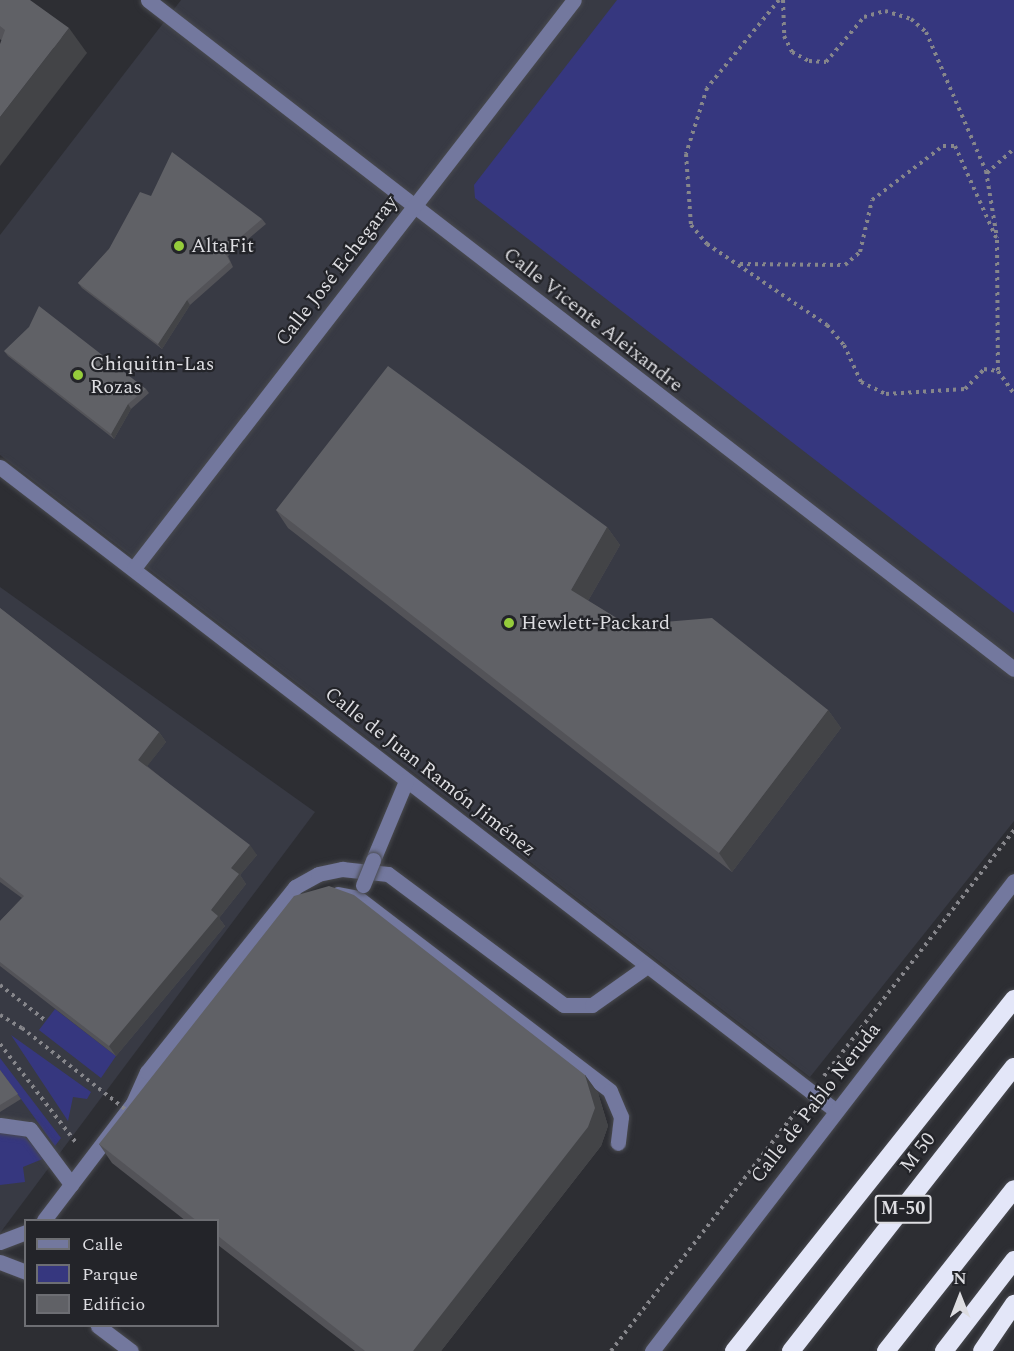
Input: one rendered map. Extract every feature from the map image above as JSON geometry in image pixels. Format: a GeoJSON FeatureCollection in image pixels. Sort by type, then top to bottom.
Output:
{"type":"FeatureCollection","features":[{"type":"Feature","properties":{"kind":"highway"},"geometry":{"type":"LineString","coordinates":[[734,1351],[1014,999]]}},
{"type":"Feature","properties":{"kind":"highway","name":"M 50"},"geometry":{"type":"LineString","coordinates":[[791,1351],[1014,1067]]}},
{"type":"Feature","properties":{"kind":"highway"},"geometry":{"type":"LineString","coordinates":[[886,1351],[1014,1189]]}},
{"type":"Feature","properties":{"kind":"highway"},"geometry":{"type":"LineString","coordinates":[[944,1351],[1014,1260]]}},
{"type":"Feature","properties":{"kind":"highway"},"geometry":{"type":"LineString","coordinates":[[982,1351],[1014,1304]]}},
{"type":"Feature","properties":{"kind":"street","name":"Calle Vicente Aleixandre"},"geometry":{"type":"LineString","coordinates":[[148,0],[413,207],[1014,669]]}},
{"type":"Feature","properties":{"kind":"street","name":"Calle José Echegaray"},"geometry":{"type":"LineString","coordinates":[[134,568],[574,0]]}},
{"type":"Feature","properties":{"kind":"street","name":"Calle de Juan Ramón Jiménez"},"geometry":{"type":"LineString","coordinates":[[0,467],[836,1110]]}},
{"type":"Feature","properties":{"kind":"street"},"geometry":{"type":"LineString","coordinates":[[361,892],[406,781]]}},
{"type":"Feature","properties":{"kind":"street"},"geometry":{"type":"LineString","coordinates":[[45,1219],[133,1103],[147,1071],[288,896],[318,874],[342,869],[388,874],[564,1005],[592,1005],[647,966]]}},
{"type":"Feature","properties":{"kind":"street","name":"Calle de Pablo Neruda"},"geometry":{"type":"LineString","coordinates":[[652,1351],[1014,881]]}},
{"type":"Feature","properties":{"kind":"street"},"geometry":{"type":"LineString","coordinates":[[320,897],[328,892],[361,892],[610,1091],[621,1117],[618,1143]]}},
{"type":"Feature","properties":{"kind":"street"},"geometry":{"type":"LineString","coordinates":[[133,1103],[162,1086]]}},
{"type":"Feature","properties":{"kind":"street"},"geometry":{"type":"LineString","coordinates":[[0,1125],[30,1129],[71,1184]]}},
{"type":"Feature","properties":{"kind":"street"},"geometry":{"type":"LineString","coordinates":[[0,1242],[24,1233]]}},
{"type":"Feature","properties":{"kind":"street"},"geometry":{"type":"LineString","coordinates":[[0,1262],[24,1271]]}},
{"type":"Feature","properties":{"kind":"street"},"geometry":{"type":"LineString","coordinates":[[99,1327],[131,1351]]}},
{"type":"Feature","properties":{"kind":"path"},"geometry":{"type":"LineString","coordinates":[[781,0],[784,36],[792,52],[808,61],[826,62],[864,17],[885,11],[911,19],[937,53],[987,173],[997,240],[998,371],[1014,394]]}},
{"type":"Feature","properties":{"kind":"path"},"geometry":{"type":"LineString","coordinates":[[781,0],[707,88],[686,154],[691,225],[707,244],[826,325],[844,345],[861,382],[886,394],[965,389],[984,369],[998,371]]}},
{"type":"Feature","properties":{"kind":"path"},"geometry":{"type":"LineString","coordinates":[[739,264],[845,264],[860,252],[872,200],[943,146],[955,146],[997,240]]}},
{"type":"Feature","properties":{"kind":"path"},"geometry":{"type":"LineString","coordinates":[[987,173],[1014,150]]}},
{"type":"Feature","properties":{"kind":"path"},"geometry":{"type":"LineString","coordinates":[[0,985],[46,1021]]}},
{"type":"Feature","properties":{"kind":"path"},"geometry":{"type":"LineString","coordinates":[[0,1015],[22,1028],[140,1121]]}},
{"type":"Feature","properties":{"kind":"path"},"geometry":{"type":"LineString","coordinates":[[0,1044],[75,1136],[71,1141]]}},
{"type":"Feature","properties":{"kind":"shaded area"},"geometry":{"type":"Polygon","coordinates":[[[181,0],[1014,0],[1014,821],[810,1077],[0,455],[0,235],[181,0]]]}},
{"type":"Feature","properties":{"kind":"shaded area"},"geometry":{"type":"Polygon","coordinates":[[[0,587],[315,812],[0,1233],[0,587]]]}},
{"type":"Feature","properties":{"kind":"green space"},"geometry":{"type":"Polygon","coordinates":[[[617,0],[1014,0],[1014,613],[475,198],[474,185],[617,0]]]}},
{"type":"Feature","properties":{"kind":"green space"},"geometry":{"type":"Polygon","coordinates":[[[55,1009],[116,1056],[101,1078],[39,1030],[55,1009]]]}},
{"type":"Feature","properties":{"kind":"green space"},"geometry":{"type":"Polygon","coordinates":[[[11,1035],[91,1092],[87,1099],[73,1097],[68,1121],[11,1035]]]}},
{"type":"Feature","properties":{"kind":"green space"},"geometry":{"type":"Polygon","coordinates":[[[0,1058],[61,1138],[55,1146],[0,1070],[0,1058]]]}},
{"type":"Feature","properties":{"kind":"green space"},"geometry":{"type":"Polygon","coordinates":[[[0,1131],[20,1132],[45,1158],[23,1167],[25,1182],[0,1185],[0,1131]]]}},
{"type":"Feature","properties":{"kind":"building"},"geometry":{"type":"Polygon","coordinates":[[[0,0],[30,0],[69,28],[0,117],[0,44],[5,30],[0,26],[0,0]]]}},
{"type":"Feature","properties":{"kind":"building","name":"AltaFit"},"geometry":{"type":"Polygon","coordinates":[[[172,152],[262,219],[224,251],[230,262],[187,300],[158,344],[78,283],[109,249],[140,192],[151,196],[172,152]]]}},
{"type":"Feature","properties":{"kind":"building","name":"Chiquitin-Las Rozas"},"geometry":{"type":"Polygon","coordinates":[[[39,306],[146,389],[128,404],[111,434],[4,351],[29,327],[39,306]]]}},
{"type":"Feature","properties":{"kind":"building","name":"Hewlett-Packard"},"geometry":{"type":"Polygon","coordinates":[[[388,366],[607,527],[571,590],[628,625],[712,618],[828,710],[719,853],[276,510],[388,366]]]}},
{"type":"Feature","properties":{"kind":"building"},"geometry":{"type":"Polygon","coordinates":[[[0,608],[159,732],[138,760],[250,845],[231,868],[239,874],[211,910],[218,916],[109,1046],[0,962],[0,921],[24,896],[0,877],[0,608]]]}},
{"type":"Feature","properties":{"kind":"building"},"geometry":{"type":"Polygon","coordinates":[[[329,886],[354,895],[585,1075],[595,1108],[588,1127],[413,1351],[365,1351],[219,1237],[219,1219],[194,1219],[99,1144],[294,896],[329,886]]]}},
{"type":"Feature","properties":{"kind":"building"},"geometry":{"type":"Polygon","coordinates":[[[0,1070],[18,1094],[0,1105],[0,1070]]]}},
{"type":"Feature","properties":{"kind":"place","name":"AltaFit"},"geometry":{"type":"Point","coordinates":[179,246]}},
{"type":"Feature","properties":{"kind":"place","name":"Chiquitin-Las Rozas"},"geometry":{"type":"Point","coordinates":[78,375]}},
{"type":"Feature","properties":{"kind":"place","name":"Hewlett-Packard"},"geometry":{"type":"Point","coordinates":[509,623]}}]}
